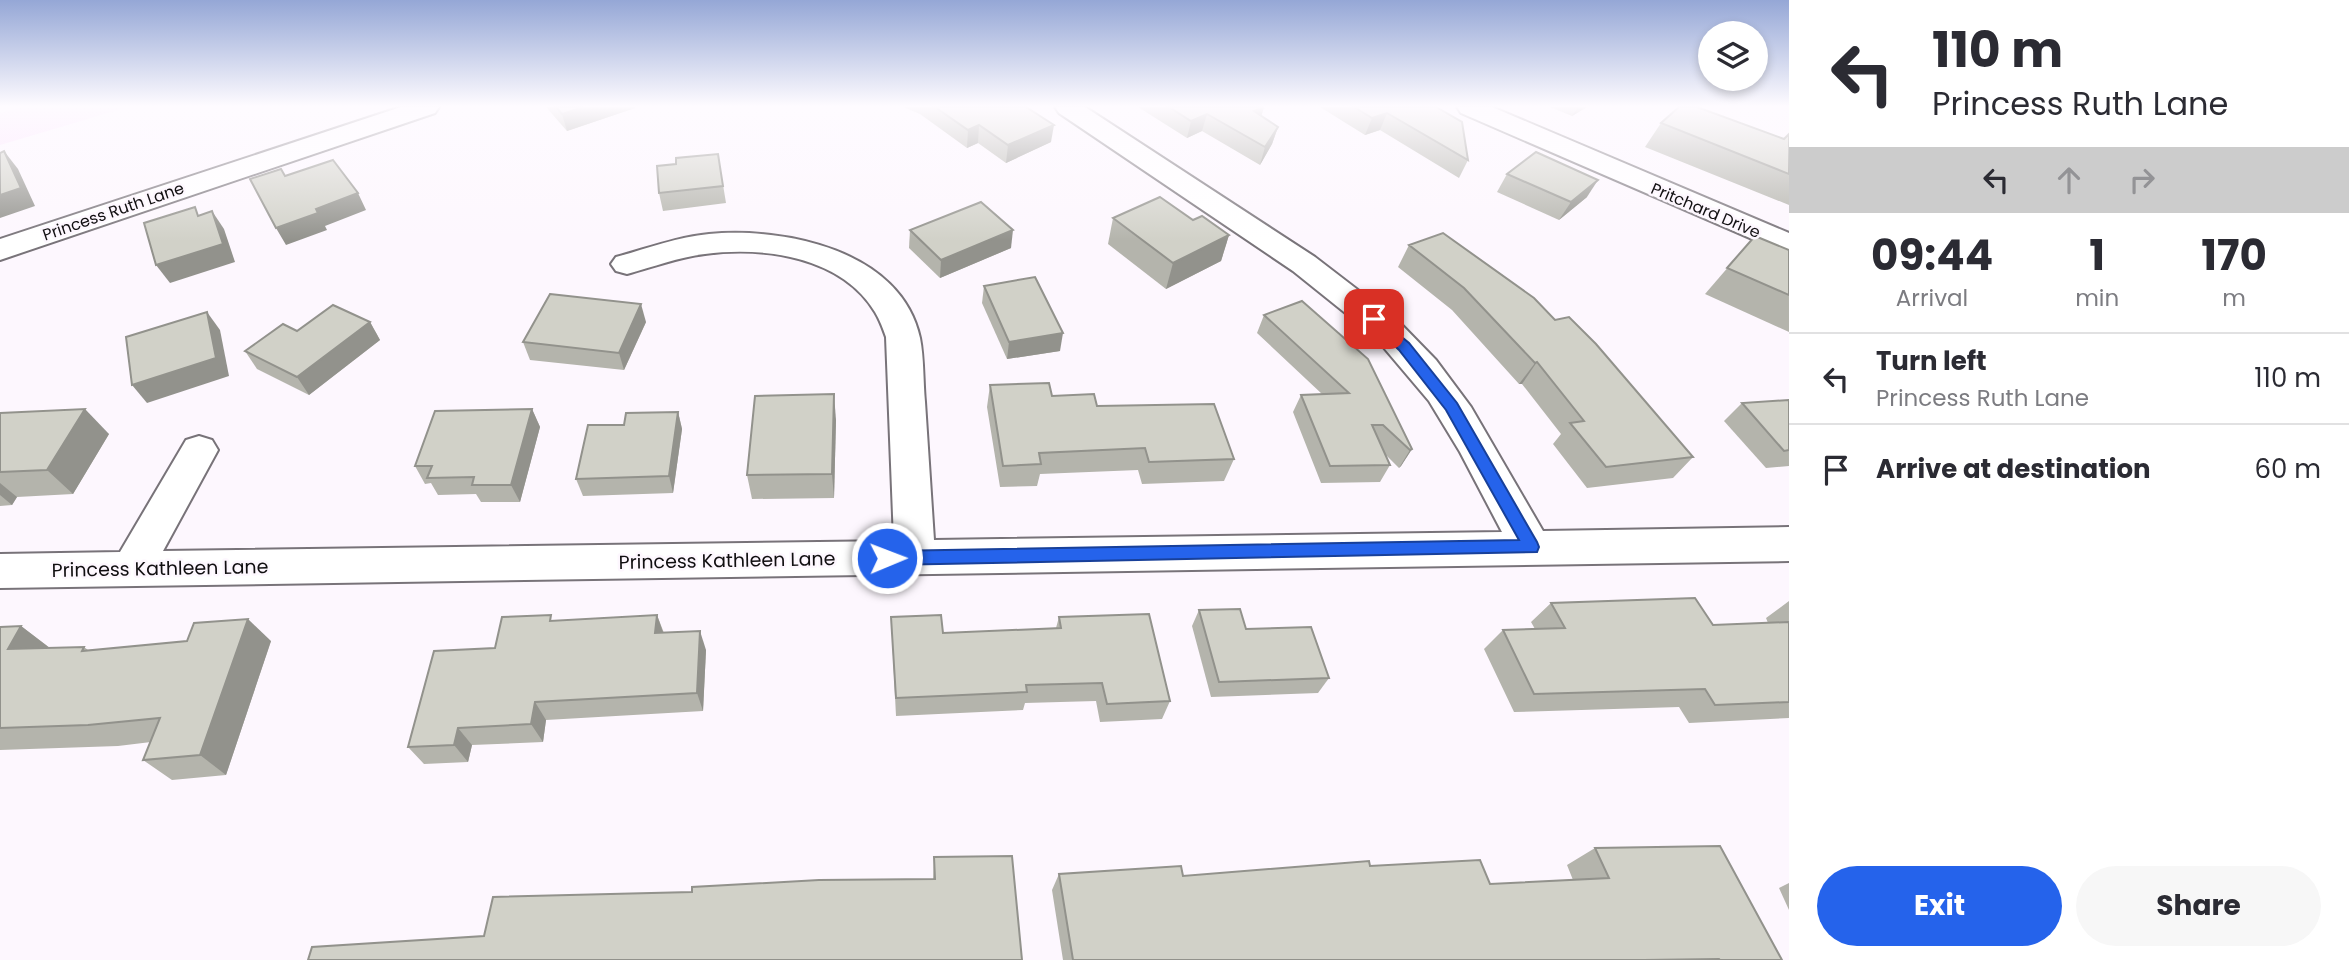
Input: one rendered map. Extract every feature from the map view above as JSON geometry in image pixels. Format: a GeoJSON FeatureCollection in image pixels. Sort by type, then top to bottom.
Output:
{"type":"FeatureCollection","features":[{"type":"Feature","properties":{"kind":"street","name":"Princess Ruth Lane"},"geometry":{"type":"LineString","coordinates":[[0,250],[293,152]]}},
{"type":"Feature","properties":{"kind":"street"},"geometry":{"type":"LineString","coordinates":[[1135,152],[1297,259],[1386,329],[1421,366],[1451,407],[1531,547]]}},
{"type":"Feature","properties":{"kind":"street","name":"Pritchard Drive"},"geometry":{"type":"LineString","coordinates":[[1574,152],[1789,245]]}},
{"type":"Feature","properties":{"kind":"street"},"geometry":{"type":"LineString","coordinates":[[627,264],[704,244],[759,243],[816,254],[851,270],[877,290],[893,313],[903,337],[915,557]]}},
{"type":"Feature","properties":{"kind":"street"},"geometry":{"type":"LineString","coordinates":[[132,569],[199,450]]}},
{"type":"Feature","properties":{"kind":"street","name":"Princess Kathleen Lane"},"geometry":{"type":"LineString","coordinates":[[0,571],[1789,544]]}},
{"type":"Feature","properties":{"kind":"building"},"geometry":{"type":"Polygon","coordinates":[[[4,152],[21,188],[0,195],[0,153],[4,152]]]}},
{"type":"Feature","properties":{"kind":"building"},"geometry":{"type":"Polygon","coordinates":[[[1454,152],[1467,152],[1468,160],[1454,152]]]}},
{"type":"Feature","properties":{"kind":"building"},"geometry":{"type":"Polygon","coordinates":[[[1536,152],[1598,180],[1571,202],[1507,174],[1536,152]]]}},
{"type":"Feature","properties":{"kind":"building"},"geometry":{"type":"Polygon","coordinates":[[[1733,152],[1789,152],[1789,174],[1733,152]]]}},
{"type":"Feature","properties":{"kind":"building"},"geometry":{"type":"Polygon","coordinates":[[[718,154],[723,186],[659,193],[657,166],[676,164],[676,158],[718,154]]]}},
{"type":"Feature","properties":{"kind":"building"},"geometry":{"type":"Polygon","coordinates":[[[333,160],[358,193],[316,209],[318,213],[276,228],[250,179],[281,169],[285,176],[333,160]]]}},
{"type":"Feature","properties":{"kind":"building"},"geometry":{"type":"Polygon","coordinates":[[[1160,197],[1193,220],[1202,216],[1229,235],[1173,263],[1113,218],[1160,197]]]}},
{"type":"Feature","properties":{"kind":"building"},"geometry":{"type":"Polygon","coordinates":[[[981,202],[1013,230],[941,260],[910,230],[981,202]]]}},
{"type":"Feature","properties":{"kind":"building"},"geometry":{"type":"Polygon","coordinates":[[[195,207],[198,216],[212,211],[223,244],[156,265],[144,223],[195,207]]]}},
{"type":"Feature","properties":{"kind":"building"},"geometry":{"type":"Polygon","coordinates":[[[1443,233],[1534,298],[1555,320],[1569,317],[1596,344],[1693,457],[1606,467],[1570,423],[1584,421],[1537,362],[1535,363],[1464,288],[1409,245],[1443,233]]]}},
{"type":"Feature","properties":{"kind":"building"},"geometry":{"type":"Polygon","coordinates":[[[1755,236],[1789,250],[1789,295],[1727,268],[1755,236]]]}},
{"type":"Feature","properties":{"kind":"building"},"geometry":{"type":"Polygon","coordinates":[[[1035,277],[1063,333],[1009,342],[984,286],[1035,277]]]}},
{"type":"Feature","properties":{"kind":"building"},"geometry":{"type":"Polygon","coordinates":[[[550,294],[641,304],[619,353],[523,342],[550,294]]]}},
{"type":"Feature","properties":{"kind":"building"},"geometry":{"type":"Polygon","coordinates":[[[1302,301],[1368,359],[1412,449],[1383,425],[1372,425],[1390,465],[1330,466],[1301,395],[1349,393],[1264,315],[1302,301]]]}},
{"type":"Feature","properties":{"kind":"building"},"geometry":{"type":"Polygon","coordinates":[[[333,305],[370,322],[297,377],[245,351],[283,324],[297,331],[333,305]]]}},
{"type":"Feature","properties":{"kind":"building"},"geometry":{"type":"Polygon","coordinates":[[[207,312],[216,358],[132,385],[126,337],[207,312]]]}},
{"type":"Feature","properties":{"kind":"building"},"geometry":{"type":"Polygon","coordinates":[[[1049,383],[1052,396],[1094,394],[1097,406],[1214,404],[1234,459],[1149,462],[1145,448],[1039,453],[1041,464],[1003,466],[990,385],[1049,383]]]}},
{"type":"Feature","properties":{"kind":"building"},"geometry":{"type":"Polygon","coordinates":[[[834,394],[832,474],[747,475],[755,396],[834,394]]]}},
{"type":"Feature","properties":{"kind":"building"},"geometry":{"type":"Polygon","coordinates":[[[1789,400],[1789,450],[1784,451],[1742,403],[1789,400]]]}},
{"type":"Feature","properties":{"kind":"building"},"geometry":{"type":"Polygon","coordinates":[[[85,409],[47,470],[0,472],[0,413],[85,409]]]}},
{"type":"Feature","properties":{"kind":"building"},"geometry":{"type":"Polygon","coordinates":[[[532,409],[511,485],[472,485],[474,477],[427,478],[432,466],[415,466],[435,411],[532,409]]]}},
{"type":"Feature","properties":{"kind":"building"},"geometry":{"type":"Polygon","coordinates":[[[678,412],[669,476],[576,479],[588,425],[624,425],[626,413],[678,412]]]}},
{"type":"Feature","properties":{"kind":"building"},"geometry":{"type":"Polygon","coordinates":[[[1695,598],[1713,625],[1789,622],[1789,702],[1715,705],[1705,689],[1534,694],[1503,630],[1565,628],[1551,603],[1695,598]]]}},
{"type":"Feature","properties":{"kind":"building"},"geometry":{"type":"Polygon","coordinates":[[[1240,609],[1246,629],[1311,627],[1329,678],[1219,682],[1199,610],[1240,609]]]}},
{"type":"Feature","properties":{"kind":"building"},"geometry":{"type":"Polygon","coordinates":[[[1149,614],[1170,701],[1107,704],[1102,683],[1026,685],[1027,692],[896,698],[891,617],[941,615],[943,633],[1061,628],[1059,617],[1149,614]]]}},
{"type":"Feature","properties":{"kind":"building"},"geometry":{"type":"Polygon","coordinates":[[[551,615],[550,621],[657,615],[655,633],[700,631],[697,693],[535,702],[531,724],[458,728],[454,745],[408,747],[434,651],[495,648],[502,617],[551,615]]]}},
{"type":"Feature","properties":{"kind":"building"},"geometry":{"type":"Polygon","coordinates":[[[248,619],[200,755],[143,760],[160,718],[88,725],[0,728],[0,627],[21,626],[8,649],[84,647],[82,651],[187,641],[194,623],[248,619]]]}},
{"type":"Feature","properties":{"kind":"building"},"geometry":{"type":"Polygon","coordinates":[[[1720,846],[1782,960],[1073,960],[1059,874],[1181,866],[1183,876],[1369,861],[1370,866],[1480,860],[1490,884],[1609,878],[1595,848],[1720,846]]]}},
{"type":"Feature","properties":{"kind":"building"},"geometry":{"type":"Polygon","coordinates":[[[1012,856],[1022,960],[308,960],[312,947],[484,936],[493,897],[692,892],[692,887],[819,880],[935,879],[934,857],[1012,856]]]}},
{"type":"Feature","properties":{"kind":"route"},"geometry":{"type":"LineString","coordinates":[[887,558],[1531,547],[1451,407],[1404,347],[1374,319]]}}]}
